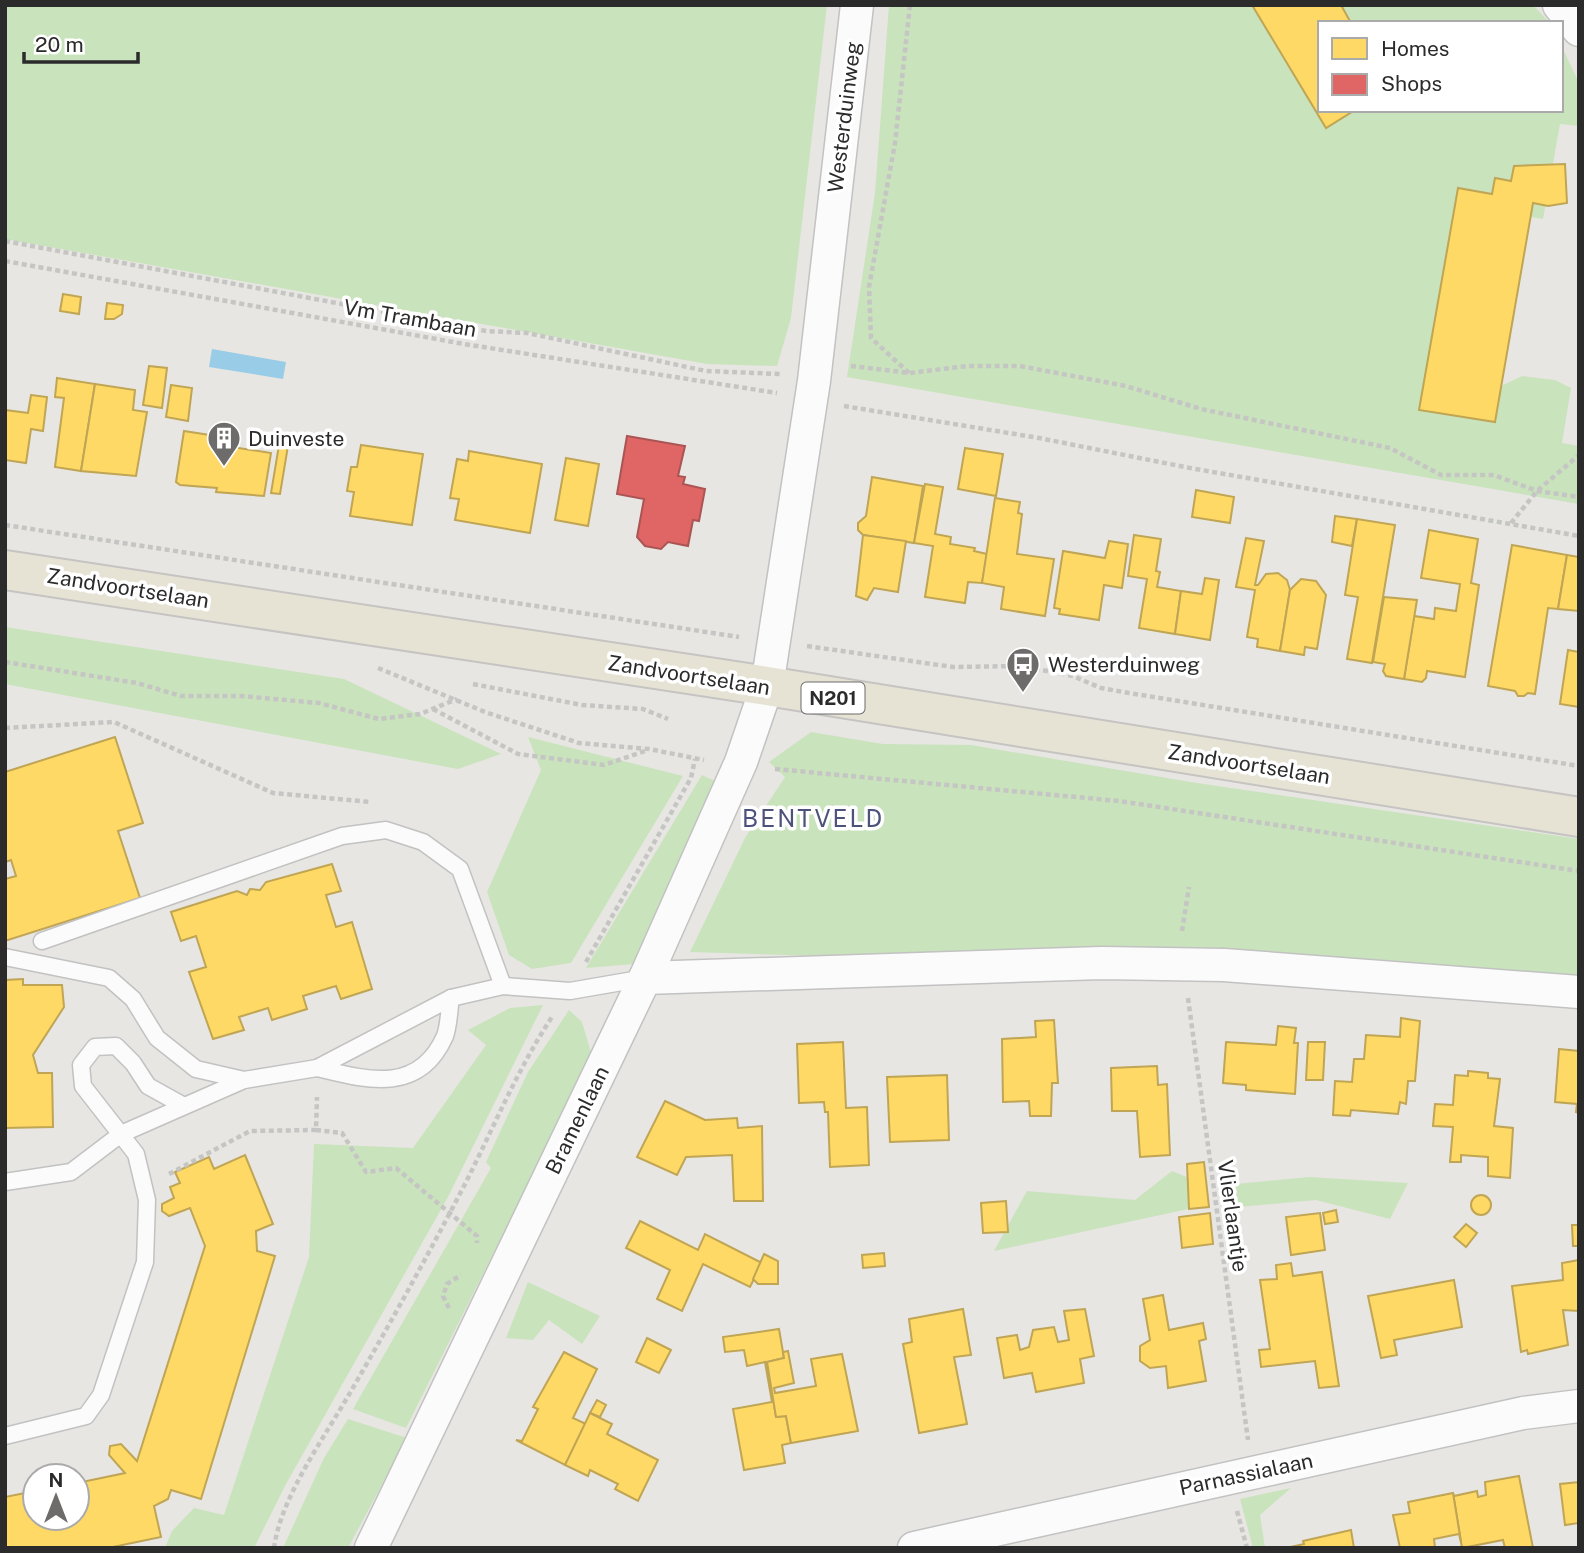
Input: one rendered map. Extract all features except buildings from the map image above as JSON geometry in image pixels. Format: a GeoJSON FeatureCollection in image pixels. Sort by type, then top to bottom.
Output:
{"type":"FeatureCollection","features":[{"type":"Feature","properties":{"kind":"main road","name":"Zandvoortselaan"},"geometry":{"type":"LineString","coordinates":[[5,570],[766,686],[1579,817]]}},
{"type":"Feature","properties":{"kind":"street","name":"Westerduinweg"},"geometry":{"type":"LineString","coordinates":[[766,686],[811,398],[857,5]]}},
{"type":"Feature","properties":{"kind":"street"},"geometry":{"type":"LineString","coordinates":[[1559,5],[1579,30]]}},
{"type":"Feature","properties":{"kind":"street","name":"Bramenlaan"},"geometry":{"type":"LineString","coordinates":[[371,1548],[645,978],[741,762],[766,686]]}},
{"type":"Feature","properties":{"kind":"street"},"geometry":{"type":"LineString","coordinates":[[645,978],[1102,963],[1224,965],[1579,992]]}},
{"type":"Feature","properties":{"kind":"street","name":"Parnassialaan"},"geometry":{"type":"LineString","coordinates":[[914,1548],[1523,1413],[1579,1406]]}},
{"type":"Feature","properties":{"kind":"lane"},"geometry":{"type":"LineString","coordinates":[[42,941],[342,836],[386,830],[423,842],[460,869],[503,986]]}},
{"type":"Feature","properties":{"kind":"lane"},"geometry":{"type":"LineString","coordinates":[[5,957],[109,978],[134,999],[158,1038],[196,1069],[244,1080]]}},
{"type":"Feature","properties":{"kind":"lane"},"geometry":{"type":"LineString","coordinates":[[5,1182],[71,1172],[121,1134],[244,1080],[317,1068],[451,998],[503,986],[570,991],[645,978]]}},
{"type":"Feature","properties":{"kind":"lane"},"geometry":{"type":"LineString","coordinates":[[317,1068],[396,1081],[431,1059],[446,1034],[451,998]]}},
{"type":"Feature","properties":{"kind":"lane"},"geometry":{"type":"LineString","coordinates":[[5,1436],[86,1416],[101,1395],[145,1262],[148,1234],[144,1188],[136,1154],[83,1086],[81,1065],[95,1047],[116,1046],[133,1063],[148,1086],[184,1106]]}},
{"type":"Feature","properties":{"kind":"path"},"geometry":{"type":"LineString","coordinates":[[909,373],[871,338],[869,287],[895,143],[910,5]]}},
{"type":"Feature","properties":{"kind":"path","name":"Vm Trambaan"},"geometry":{"type":"LineString","coordinates":[[5,261],[464,344],[811,398],[869,412],[1039,438],[1190,468],[1579,536]]}},
{"type":"Feature","properties":{"kind":"path"},"geometry":{"type":"LineString","coordinates":[[1510,523],[1537,491],[1579,455]]}},
{"type":"Feature","properties":{"kind":"path"},"geometry":{"type":"LineString","coordinates":[[5,525],[772,642],[953,667],[1021,666],[1073,676],[1101,688],[1579,766]]}},
{"type":"Feature","properties":{"kind":"path"},"geometry":{"type":"LineString","coordinates":[[5,662],[137,682],[181,696],[241,696],[319,703],[379,719],[420,714],[458,699]]}},
{"type":"Feature","properties":{"kind":"path"},"geometry":{"type":"LineString","coordinates":[[373,666],[485,712],[579,743],[649,750],[695,759],[741,762],[791,772],[1119,801],[1579,871]]}},
{"type":"Feature","properties":{"kind":"path"},"geometry":{"type":"LineString","coordinates":[[468,682],[582,705],[643,709],[668,719]]}},
{"type":"Feature","properties":{"kind":"path"},"geometry":{"type":"LineString","coordinates":[[433,709],[518,754],[604,765],[649,750]]}},
{"type":"Feature","properties":{"kind":"path"},"geometry":{"type":"LineString","coordinates":[[5,728],[114,722],[273,793],[376,803]]}},
{"type":"Feature","properties":{"kind":"path"},"geometry":{"type":"LineString","coordinates":[[274,1548],[276,1533],[295,1488],[450,1211],[530,1050],[570,991],[691,778],[695,759]]}},
{"type":"Feature","properties":{"kind":"path","name":"Vlierlaantje"},"geometry":{"type":"LineString","coordinates":[[1189,887],[1178,950],[1189,999],[1252,1472]]}},
{"type":"Feature","properties":{"kind":"path"},"geometry":{"type":"LineString","coordinates":[[316,1129],[317,1068]]}},
{"type":"Feature","properties":{"kind":"path"},"geometry":{"type":"LineString","coordinates":[[144,1188],[250,1131],[316,1129],[342,1133],[366,1172],[396,1168],[410,1182],[450,1211],[477,1236],[476,1252]]}},
{"type":"Feature","properties":{"kind":"path"},"geometry":{"type":"LineString","coordinates":[[464,1273],[447,1284],[443,1296],[448,1308],[479,1324]]}},
{"type":"Feature","properties":{"kind":"green space"},"geometry":{"type":"Polygon","coordinates":[[[5,5],[827,5],[791,318],[777,366],[707,364],[5,239],[5,5]]]}},
{"type":"Feature","properties":{"kind":"green space"},"geometry":{"type":"Polygon","coordinates":[[[889,5],[1533,5],[1548,21],[1318,21],[1318,112],[1563,112],[1563,49],[1579,83],[1579,126],[1560,124],[1543,219],[1520,215],[1501,386],[1522,376],[1555,380],[1571,388],[1562,443],[1579,446],[1579,504],[847,377],[875,193],[889,5]]]}},
{"type":"Feature","properties":{"kind":"green space"},"geometry":{"type":"Polygon","coordinates":[[[5,627],[344,679],[501,754],[458,769],[5,684],[5,627]]]}},
{"type":"Feature","properties":{"kind":"green space"},"geometry":{"type":"Polygon","coordinates":[[[811,732],[883,744],[971,745],[1197,783],[1579,839],[1579,980],[690,952],[745,838],[785,777],[769,762],[811,732]]]}},
{"type":"Feature","properties":{"kind":"green space"},"geometry":{"type":"Polygon","coordinates":[[[528,737],[683,776],[571,963],[532,969],[509,955],[487,892],[541,770],[528,737]]]}},
{"type":"Feature","properties":{"kind":"green space"},"geometry":{"type":"Polygon","coordinates":[[[702,775],[717,782],[634,964],[586,968],[702,775]]]}},
{"type":"Feature","properties":{"kind":"green space"},"geometry":{"type":"Polygon","coordinates":[[[543,1005],[448,1197],[286,1484],[254,1548],[165,1548],[172,1531],[194,1508],[224,1515],[309,1257],[314,1144],[413,1148],[486,1045],[468,1030],[510,1008],[543,1005]]]}},
{"type":"Feature","properties":{"kind":"green space"},"geometry":{"type":"Polygon","coordinates":[[[569,1010],[582,1022],[592,1056],[406,1428],[353,1409],[491,1168],[486,1162],[528,1072],[569,1010]]]}},
{"type":"Feature","properties":{"kind":"green space"},"geometry":{"type":"Polygon","coordinates":[[[1172,1171],[1201,1183],[1202,1206],[994,1251],[1027,1191],[1135,1200],[1172,1171]]]}},
{"type":"Feature","properties":{"kind":"green space"},"geometry":{"type":"Polygon","coordinates":[[[1309,1177],[1408,1183],[1390,1219],[1316,1200],[1228,1208],[1225,1185],[1309,1177]]]}},
{"type":"Feature","properties":{"kind":"green space"},"geometry":{"type":"Polygon","coordinates":[[[528,1282],[600,1316],[582,1344],[549,1320],[533,1340],[506,1338],[528,1282]]]}},
{"type":"Feature","properties":{"kind":"green space"},"geometry":{"type":"Polygon","coordinates":[[[348,1419],[407,1438],[348,1548],[283,1548],[324,1458],[348,1419]]]}},
{"type":"Feature","properties":{"kind":"green space"},"geometry":{"type":"Polygon","coordinates":[[[1291,1488],[1260,1515],[1265,1548],[1253,1548],[1240,1499],[1291,1488]]]}},
{"type":"Feature","properties":{"kind":"water"},"geometry":{"type":"Polygon","coordinates":[[[212,349],[286,362],[283,379],[209,367],[212,349]]]}},
{"type":"Feature","properties":{"kind":"place","name":"Duinveste"},"geometry":{"type":"Point","coordinates":[224,468]}},
{"type":"Feature","properties":{"kind":"place","name":"Westerduinweg"},"geometry":{"type":"Point","coordinates":[1023,694]}},
{"type":"Feature","properties":{"kind":"district","name":"BENTVELD"},"geometry":{"type":"Point","coordinates":[813,818]}}]}
